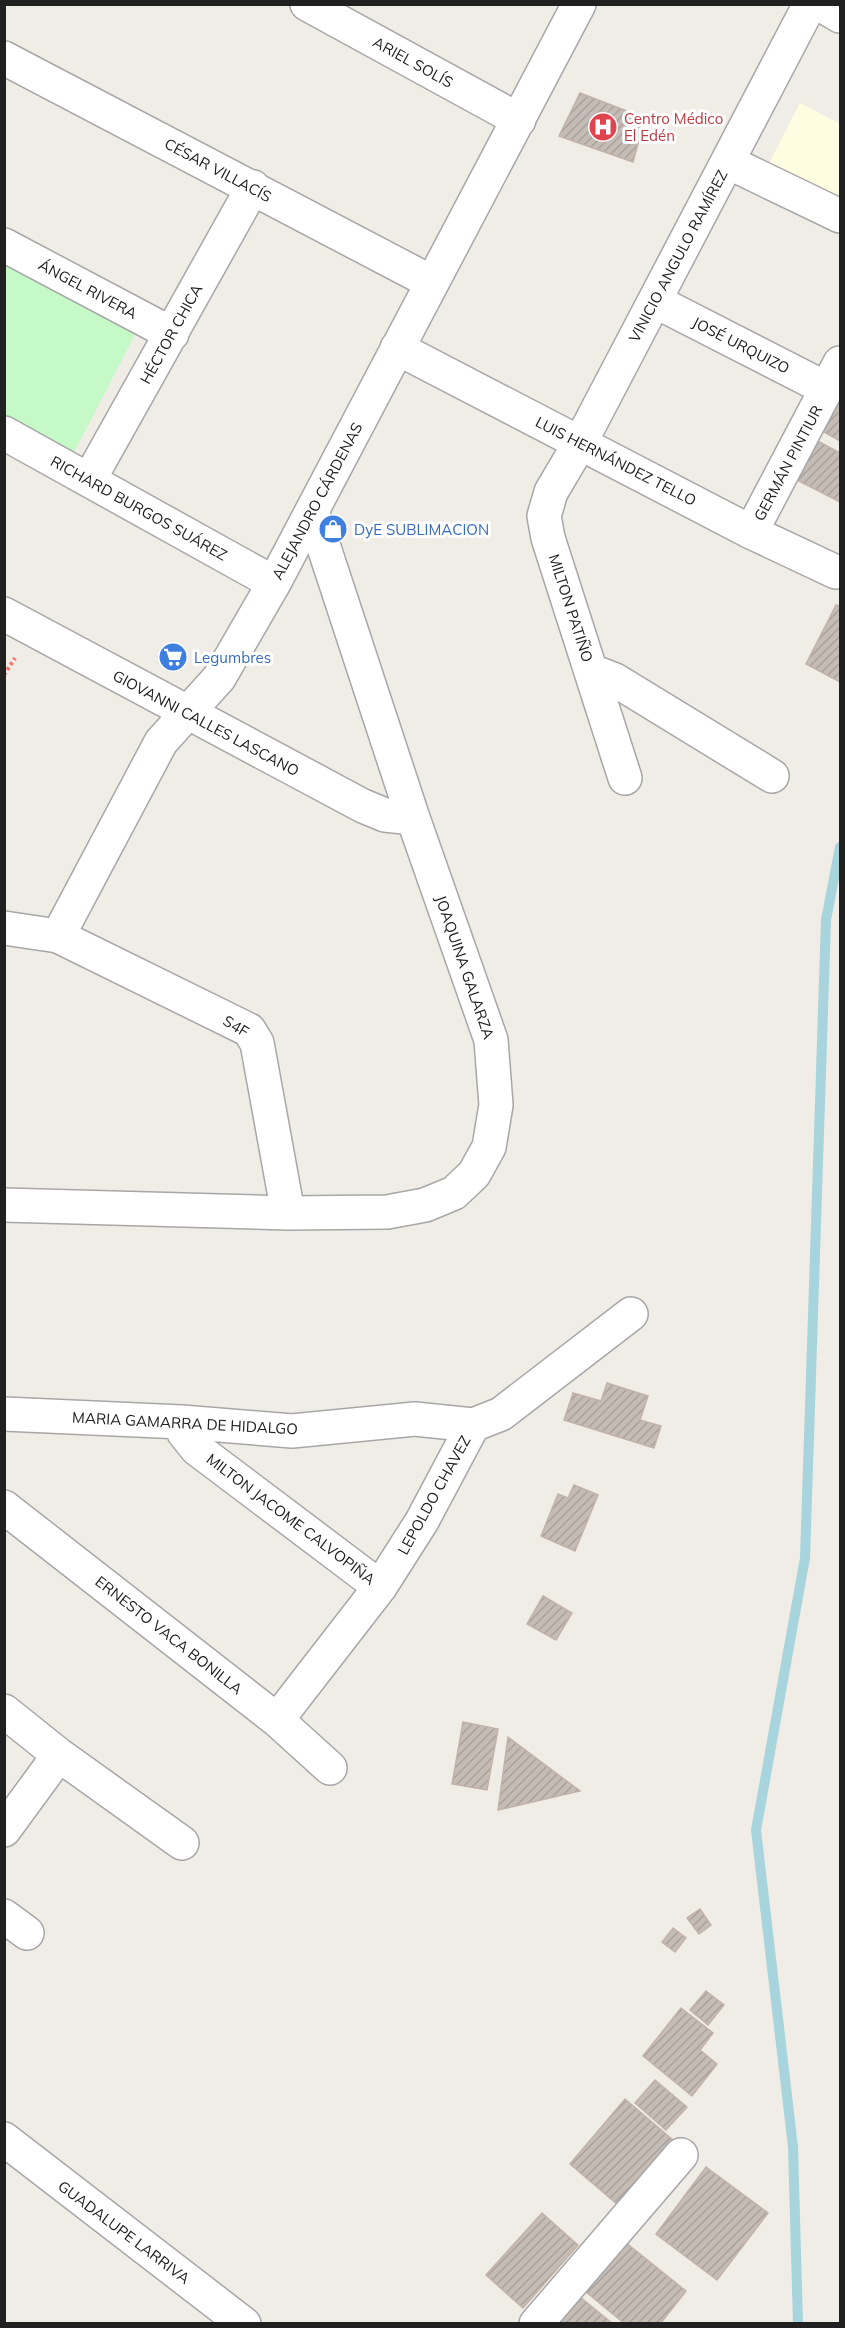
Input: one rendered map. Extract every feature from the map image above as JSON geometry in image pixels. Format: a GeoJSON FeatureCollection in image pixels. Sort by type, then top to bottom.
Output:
{"type":"FeatureCollection","features":[{"type":"Feature","properties":{"kind":"street","name":"ALEJANDRO CÁRDENAS"},"geometry":{"type":"LineString","coordinates":[[58,936],[161,742],[189,714],[219,678],[274,583],[579,4]]}},
{"type":"Feature","properties":{"kind":"street","name":"VINICIO ANGULO RAMÍREZ"},"geometry":{"type":"LineString","coordinates":[[580,443],[810,4]]}},
{"type":"Feature","properties":{"kind":"street"},"geometry":{"type":"LineString","coordinates":[[820,4],[840,16]]}},
{"type":"Feature","properties":{"kind":"street","name":"ARIEL SOLÍS"},"geometry":{"type":"LineString","coordinates":[[328,9],[519,120]]}},
{"type":"Feature","properties":{"kind":"street","name":"CÉSAR VILLACÍS"},"geometry":{"type":"LineString","coordinates":[[4,58],[431,282]]}},
{"type":"Feature","properties":{"kind":"street"},"geometry":{"type":"LineString","coordinates":[[728,162],[840,216]]}},
{"type":"Feature","properties":{"kind":"street","name":"HÉCTOR CHICA"},"geometry":{"type":"LineString","coordinates":[[90,480],[253,187]]}},
{"type":"Feature","properties":{"kind":"street","name":"ÁNGEL RIVERA"},"geometry":{"type":"LineString","coordinates":[[4,245],[172,334]]}},
{"type":"Feature","properties":{"kind":"street","name":"JOSÉ URQUIZO"},"geometry":{"type":"LineString","coordinates":[[655,301],[834,376]]}},
{"type":"Feature","properties":{"kind":"street","name":"LUIS HERNÁNDEZ TELLO"},"geometry":{"type":"LineString","coordinates":[[397,348],[751,532],[836,572]]}},
{"type":"Feature","properties":{"kind":"street","name":"GERMÁN PINTIUR"},"geometry":{"type":"LineString","coordinates":[[751,532],[834,376]]}},
{"type":"Feature","properties":{"kind":"street","name":"RICHARD BURGOS SUÁREZ"},"geometry":{"type":"LineString","coordinates":[[4,433],[274,583]]}},
{"type":"Feature","properties":{"kind":"street","name":"MILTON PATIÑO"},"geometry":{"type":"LineString","coordinates":[[580,443],[551,492],[544,516],[548,538],[625,778]]}},
{"type":"Feature","properties":{"kind":"street","name":"JOAQUINA GALARZA"},"geometry":{"type":"LineString","coordinates":[[4,1205],[366,1214],[425,1205],[441,1200],[465,1183],[482,1162],[489,1147],[496,1105],[491,1040],[413,818],[312,511]]}},
{"type":"Feature","properties":{"kind":"street","name":"GIOVANNI CALLES LASCANO"},"geometry":{"type":"LineString","coordinates":[[4,614],[363,806],[385,815],[413,818]]}},
{"type":"Feature","properties":{"kind":"street"},"geometry":{"type":"LineString","coordinates":[[592,671],[615,680],[772,776]]}},
{"type":"Feature","properties":{"kind":"street"},"geometry":{"type":"LineString","coordinates":[[4,928],[58,936]]}},
{"type":"Feature","properties":{"kind":"street","name":"S4F"},"geometry":{"type":"LineString","coordinates":[[58,936],[249,1030],[257,1043],[288,1213]]}},
{"type":"Feature","properties":{"kind":"street","name":"LEPOLDO CHAVEZ"},"geometry":{"type":"LineString","coordinates":[[277,1720],[380,1587],[422,1521],[473,1425],[501,1414],[631,1314]]}},
{"type":"Feature","properties":{"kind":"street","name":"MARIA GAMARRA DE HIDALGO"},"geometry":{"type":"LineString","coordinates":[[4,1414],[182,1422],[292,1431],[415,1419],[473,1425]]}},
{"type":"Feature","properties":{"kind":"street","name":"MILTON JACOME CALVOPIÑA"},"geometry":{"type":"LineString","coordinates":[[182,1422],[184,1432],[197,1449],[380,1587]]}},
{"type":"Feature","properties":{"kind":"street","name":"ERNESTO VACA BONILLA"},"geometry":{"type":"LineString","coordinates":[[4,1507],[277,1720],[330,1768]]}},
{"type":"Feature","properties":{"kind":"street"},"geometry":{"type":"LineString","coordinates":[[4,1711],[59,1755],[182,1843]]}},
{"type":"Feature","properties":{"kind":"street"},"geometry":{"type":"LineString","coordinates":[[4,1830],[59,1755]]}},
{"type":"Feature","properties":{"kind":"street","name":"GUADALUPE LARRIVA"},"geometry":{"type":"LineString","coordinates":[[4,2139],[244,2324]]}},
{"type":"Feature","properties":{"kind":"street"},"geometry":{"type":"LineString","coordinates":[[537,2324],[681,2155]]}},
{"type":"Feature","properties":{"kind":"shaded area"},"geometry":{"type":"Polygon","coordinates":[[[800,103],[840,124],[840,197],[838,202],[768,165],[800,103]]]}},
{"type":"Feature","properties":{"kind":"green space"},"geometry":{"type":"Polygon","coordinates":[[[4,255],[139,327],[67,466],[5,435],[4,255]]]}},
{"type":"Feature","properties":{"kind":"building","name":"Centro Médico El Edén"},"geometry":{"type":"Polygon","coordinates":[[[580,93],[645,118],[633,162],[559,136],[580,93]]]}},
{"type":"Feature","properties":{"kind":"building"},"geometry":{"type":"Polygon","coordinates":[[[840,399],[840,441],[822,431],[840,399]]]}},
{"type":"Feature","properties":{"kind":"building"},"geometry":{"type":"Polygon","coordinates":[[[812,438],[840,453],[840,502],[791,477],[812,438]]]}},
{"type":"Feature","properties":{"kind":"building"},"geometry":{"type":"Polygon","coordinates":[[[836,605],[840,606],[840,682],[806,664],[836,605]]]}},
{"type":"Feature","properties":{"kind":"building"},"geometry":{"type":"Polygon","coordinates":[[[607,1383],[648,1396],[640,1420],[661,1426],[654,1448],[564,1420],[573,1393],[601,1401],[607,1383]]]}},
{"type":"Feature","properties":{"kind":"building"},"geometry":{"type":"Polygon","coordinates":[[[574,1485],[598,1495],[575,1551],[541,1536],[558,1494],[568,1498],[574,1485]]]}},
{"type":"Feature","properties":{"kind":"building"},"geometry":{"type":"Polygon","coordinates":[[[543,1596],[572,1613],[556,1640],[527,1624],[543,1596]]]}},
{"type":"Feature","properties":{"kind":"building"},"geometry":{"type":"Polygon","coordinates":[[[463,1722],[498,1729],[487,1790],[452,1784],[463,1722]]]}},
{"type":"Feature","properties":{"kind":"building"},"geometry":{"type":"Polygon","coordinates":[[[508,1737],[580,1791],[498,1810],[508,1737]]]}},
{"type":"Feature","properties":{"kind":"building"},"geometry":{"type":"Polygon","coordinates":[[[700,1909],[711,1925],[699,1934],[687,1918],[700,1909]]]}},
{"type":"Feature","properties":{"kind":"building"},"geometry":{"type":"Polygon","coordinates":[[[673,1928],[686,1938],[675,1952],[662,1942],[673,1928]]]}},
{"type":"Feature","properties":{"kind":"building"},"geometry":{"type":"Polygon","coordinates":[[[706,1991],[724,2005],[708,2025],[690,2010],[706,1991]]]}},
{"type":"Feature","properties":{"kind":"building"},"geometry":{"type":"Polygon","coordinates":[[[681,2008],[713,2033],[700,2050],[717,2064],[692,2096],[643,2056],[681,2008]]]}},
{"type":"Feature","properties":{"kind":"building"},"geometry":{"type":"Polygon","coordinates":[[[655,2080],[687,2107],[666,2130],[635,2103],[655,2080]]]}},
{"type":"Feature","properties":{"kind":"building"},"geometry":{"type":"Polygon","coordinates":[[[625,2099],[680,2146],[625,2211],[570,2164],[625,2099]]]}},
{"type":"Feature","properties":{"kind":"building"},"geometry":{"type":"Polygon","coordinates":[[[706,2167],[768,2213],[717,2280],[656,2234],[706,2167]]]}},
{"type":"Feature","properties":{"kind":"building"},"geometry":{"type":"Polygon","coordinates":[[[542,2213],[578,2245],[523,2308],[486,2275],[542,2213]]]}},
{"type":"Feature","properties":{"kind":"building"},"geometry":{"type":"Polygon","coordinates":[[[620,2238],[686,2291],[660,2324],[625,2324],[580,2287],[620,2238]]]}},
{"type":"Feature","properties":{"kind":"building"},"geometry":{"type":"Polygon","coordinates":[[[574,2292],[613,2324],[549,2324],[574,2292]]]}},
{"type":"Feature","properties":{"kind":"waterway"},"geometry":{"type":"LineString","coordinates":[[798,2324],[793,2147],[756,1830],[805,1558],[826,920],[840,847]]}},
{"type":"Feature","properties":{"kind":"place","name":"Centro Médico El Edén"},"geometry":{"type":"Point","coordinates":[603,127]}},
{"type":"Feature","properties":{"kind":"place","name":"DyE SUBLIMACION"},"geometry":{"type":"Point","coordinates":[333,529]}},
{"type":"Feature","properties":{"kind":"place","name":"Legumbres"},"geometry":{"type":"Point","coordinates":[173,657]}}]}
